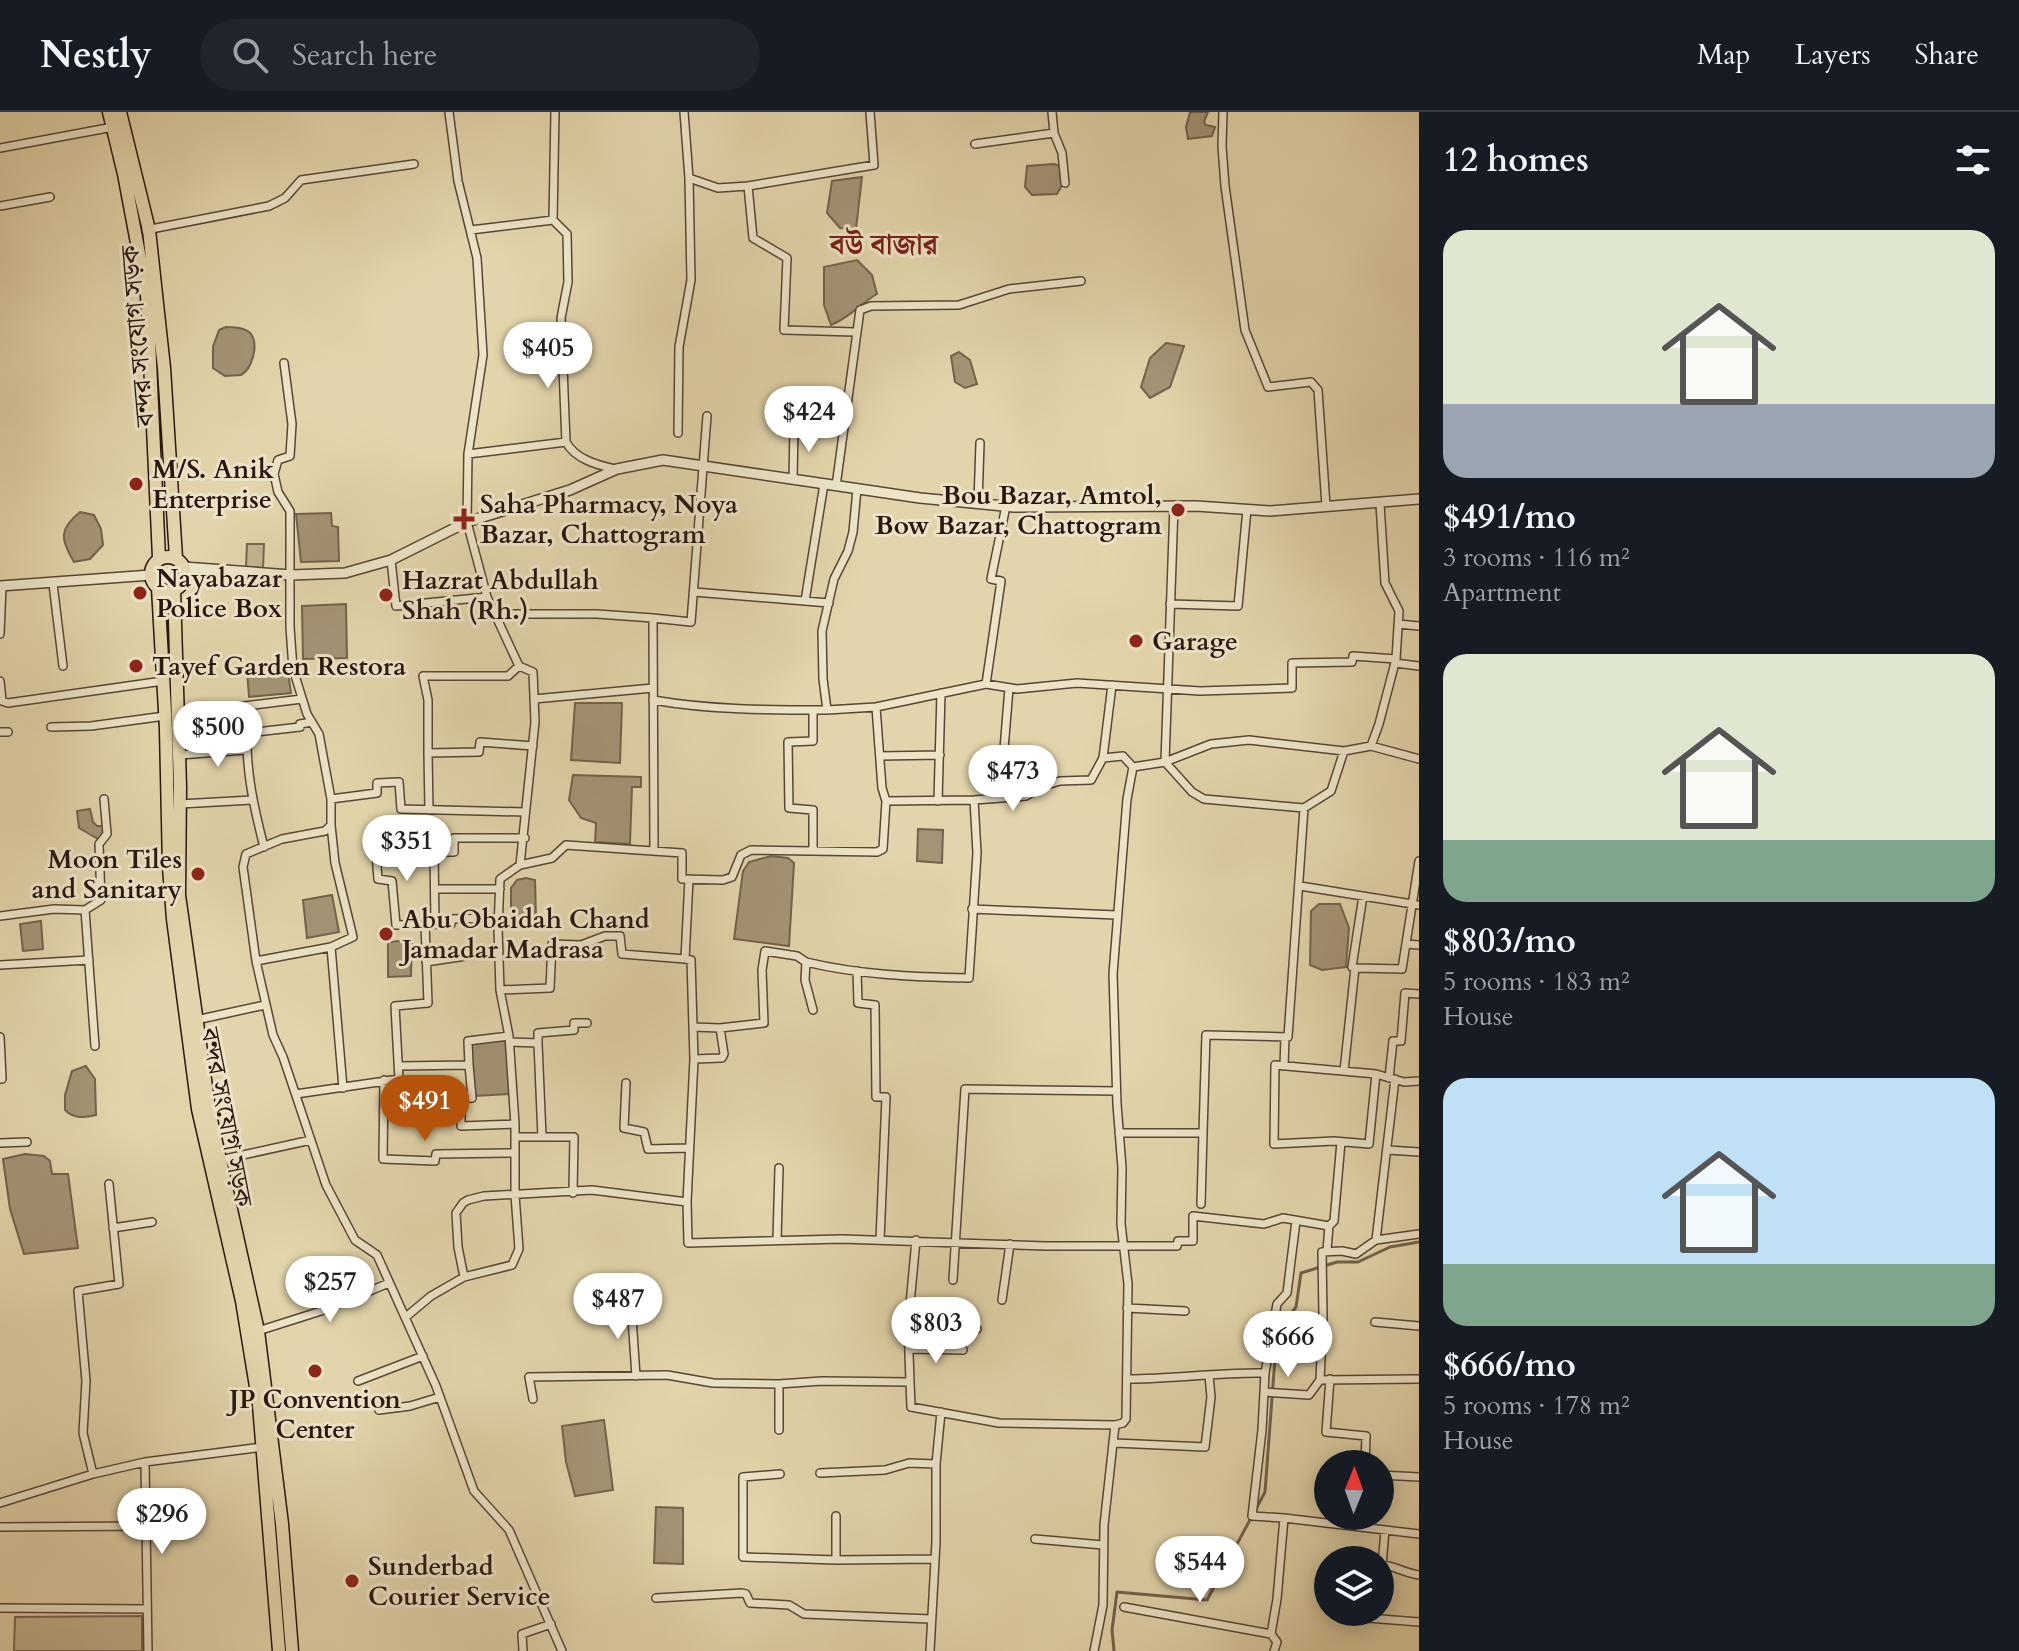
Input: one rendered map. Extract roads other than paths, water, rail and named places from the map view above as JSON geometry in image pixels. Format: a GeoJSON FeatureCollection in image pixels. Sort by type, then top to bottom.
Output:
{"type":"FeatureCollection","features":[{"type":"Feature","properties":{"kind":"highway","name":"বন্দর সংযোগ সড়ক"},"geometry":{"type":"LineString","coordinates":[[109,112],[142,231],[159,558]]}},
{"type":"Feature","properties":{"kind":"highway","name":"বন্দর সংযোগ সড়ক"},"geometry":{"type":"LineString","coordinates":[[120,112],[164,368],[180,562]]}},
{"type":"Feature","properties":{"kind":"highway"},"geometry":{"type":"LineString","coordinates":[[159,558],[180,562],[183,583],[174,590],[158,588],[151,575],[152,567],[159,558]]}},
{"type":"Feature","properties":{"kind":"highway","name":"বন্দর সংযোগ সড়ক"},"geometry":{"type":"LineString","coordinates":[[158,588],[171,895],[193,1076],[242,1301],[263,1447],[279,1651]]}},
{"type":"Feature","properties":{"kind":"highway","name":"বন্দর সংযোগ সড়ক"},"geometry":{"type":"LineString","coordinates":[[174,590],[180,755],[179,895],[205,1087],[258,1331],[274,1443],[292,1651]]}},
{"type":"Feature","properties":{"kind":"street"},"geometry":{"type":"LineString","coordinates":[[449,112],[458,181],[478,267],[483,355],[468,454],[467,522],[494,614],[519,666],[533,672],[533,746],[520,865]]}},
{"type":"Feature","properties":{"kind":"street"},"geometry":{"type":"LineString","coordinates":[[555,112],[553,220],[567,234],[568,282],[561,318],[566,442],[570,450],[595,465],[617,469]]}},
{"type":"Feature","properties":{"kind":"street"},"geometry":{"type":"LineString","coordinates":[[678,433],[679,347],[691,280],[684,112]]}},
{"type":"Feature","properties":{"kind":"street"},"geometry":{"type":"LineString","coordinates":[[689,178],[718,188],[748,186],[874,165],[870,112]]}},
{"type":"Feature","properties":{"kind":"street"},"geometry":{"type":"LineString","coordinates":[[1052,112],[1054,133],[1062,153],[1065,183]]}},
{"type":"Feature","properties":{"kind":"street"},"geometry":{"type":"LineString","coordinates":[[1223,112],[1225,186],[1245,330],[1268,387],[1311,382],[1318,390],[1326,506]]}},
{"type":"Feature","properties":{"kind":"street"},"geometry":{"type":"LineString","coordinates":[[0,148],[113,127]]}},
{"type":"Feature","properties":{"kind":"street"},"geometry":{"type":"LineString","coordinates":[[975,144],[1054,133]]}},
{"type":"Feature","properties":{"kind":"street"},"geometry":{"type":"LineString","coordinates":[[142,231],[269,206],[285,198],[301,180],[414,164]]}},
{"type":"Feature","properties":{"kind":"street"},"geometry":{"type":"LineString","coordinates":[[748,186],[753,238],[787,258],[784,330],[855,332]]}},
{"type":"Feature","properties":{"kind":"street"},"geometry":{"type":"LineString","coordinates":[[0,206],[50,197]]}},
{"type":"Feature","properties":{"kind":"street"},"geometry":{"type":"LineString","coordinates":[[471,230],[553,220]]}},
{"type":"Feature","properties":{"kind":"street"},"geometry":{"type":"LineString","coordinates":[[836,486],[860,310],[871,306],[959,305],[1009,289],[1081,281]]}},
{"type":"Feature","properties":{"kind":"street"},"geometry":{"type":"LineString","coordinates":[[256,961],[331,947],[353,937],[335,863],[331,799],[319,734],[302,699],[293,669],[290,511],[278,492],[274,474],[278,460],[290,456],[292,424],[284,363]]}},
{"type":"Feature","properties":{"kind":"street"},"geometry":{"type":"LineString","coordinates":[[494,614],[597,614],[691,622],[707,416]]}},
{"type":"Feature","properties":{"kind":"street"},"geometry":{"type":"LineString","coordinates":[[793,479],[794,427]]}},
{"type":"Feature","properties":{"kind":"street"},"geometry":{"type":"LineString","coordinates":[[468,454],[566,442]]}},
{"type":"Feature","properties":{"kind":"street"},"geometry":{"type":"LineString","coordinates":[[978,503],[980,443]]}},
{"type":"Feature","properties":{"kind":"street"},"geometry":{"type":"LineString","coordinates":[[180,562],[291,575],[345,573],[391,560],[467,522],[570,490],[617,469],[663,460],[857,489],[1006,506],[1174,506],[1270,511],[1419,499]]}},
{"type":"Feature","properties":{"kind":"street"},"geometry":{"type":"LineString","coordinates":[[805,601],[824,484]]}},
{"type":"Feature","properties":{"kind":"street"},"geometry":{"type":"LineString","coordinates":[[827,710],[822,631],[834,579],[848,551],[853,532],[857,489]]}},
{"type":"Feature","properties":{"kind":"street"},"geometry":{"type":"LineString","coordinates":[[1371,746],[1395,661],[1399,611],[1385,583],[1380,504]]}},
{"type":"Feature","properties":{"kind":"street"},"geometry":{"type":"LineString","coordinates":[[986,684],[1001,581],[991,579],[1006,506]]}},
{"type":"Feature","properties":{"kind":"street"},"geometry":{"type":"LineString","coordinates":[[1174,506],[1165,762],[1192,792],[1204,799],[1304,808],[1331,791],[1344,751]]}},
{"type":"Feature","properties":{"kind":"street"},"geometry":{"type":"LineString","coordinates":[[1170,604],[1238,606],[1247,509]]}},
{"type":"Feature","properties":{"kind":"street"},"geometry":{"type":"LineString","coordinates":[[391,560],[396,606],[487,597]]}},
{"type":"Feature","properties":{"kind":"street"},"geometry":{"type":"LineString","coordinates":[[0,634],[1,586],[151,575]]}},
{"type":"Feature","properties":{"kind":"street"},"geometry":{"type":"LineString","coordinates":[[53,584],[63,666]]}},
{"type":"Feature","properties":{"kind":"street"},"geometry":{"type":"LineString","coordinates":[[694,592],[829,603]]}},
{"type":"Feature","properties":{"kind":"street"},"geometry":{"type":"LineString","coordinates":[[653,618],[654,851]]}},
{"type":"Feature","properties":{"kind":"street"},"geometry":{"type":"LineString","coordinates":[[1398,624],[1419,626]]}},
{"type":"Feature","properties":{"kind":"street"},"geometry":{"type":"LineString","coordinates":[[653,700],[682,705],[827,710],[876,707],[986,684],[1017,689],[1077,683],[1200,691],[1292,688],[1292,663],[1352,662],[1353,656],[1419,666]]}},
{"type":"Feature","properties":{"kind":"street"},"geometry":{"type":"LineString","coordinates":[[429,810],[428,700],[423,676],[508,676],[519,666]]}},
{"type":"Feature","properties":{"kind":"street"},"geometry":{"type":"LineString","coordinates":[[0,681],[2,701],[8,703],[163,681]]}},
{"type":"Feature","properties":{"kind":"street"},"geometry":{"type":"LineString","coordinates":[[886,801],[1026,796],[1060,781],[1091,780],[1103,758],[1112,685]]}},
{"type":"Feature","properties":{"kind":"street"},"geometry":{"type":"LineString","coordinates":[[534,699],[653,688]]}},
{"type":"Feature","properties":{"kind":"street"},"geometry":{"type":"LineString","coordinates":[[1000,798],[1009,688]]}},
{"type":"Feature","properties":{"kind":"street"},"geometry":{"type":"LineString","coordinates":[[938,801],[941,693]]}},
{"type":"Feature","properties":{"kind":"street"},"geometry":{"type":"LineString","coordinates":[[179,714],[302,699]]}},
{"type":"Feature","properties":{"kind":"street"},"geometry":{"type":"LineString","coordinates":[[407,1316],[431,1296],[464,1277],[512,1265],[519,1249],[510,1039],[500,990],[500,879],[520,865],[552,858],[566,845],[682,853],[682,879],[723,880],[732,877],[741,855],[751,850],[877,852],[883,849],[886,801],[882,788],[876,707]]}},
{"type":"Feature","properties":{"kind":"street"},"geometry":{"type":"LineString","coordinates":[[813,710],[813,741],[788,742],[789,808],[813,810],[813,849]]}},
{"type":"Feature","properties":{"kind":"street"},"geometry":{"type":"LineString","coordinates":[[51,727],[91,726],[165,716]]}},
{"type":"Feature","properties":{"kind":"street"},"geometry":{"type":"LineString","coordinates":[[264,847],[252,800],[245,750],[247,733],[300,727],[300,724],[312,722]]}},
{"type":"Feature","properties":{"kind":"street"},"geometry":{"type":"LineString","coordinates":[[1133,767],[1165,762],[1211,744],[1249,740],[1344,751],[1371,746],[1419,759]]}},
{"type":"Feature","properties":{"kind":"street"},"geometry":{"type":"LineString","coordinates":[[428,753],[479,752],[480,742],[533,746]]}},
{"type":"Feature","properties":{"kind":"street"},"geometry":{"type":"LineString","coordinates":[[180,755],[245,750]]}},
{"type":"Feature","properties":{"kind":"street"},"geometry":{"type":"LineString","coordinates":[[880,756],[940,755]]}},
{"type":"Feature","properties":{"kind":"street"},"geometry":{"type":"LineString","coordinates":[[1103,758],[1123,756],[1133,767]]}},
{"type":"Feature","properties":{"kind":"street"},"geometry":{"type":"LineString","coordinates":[[916,1240],[908,1325],[911,1407],[999,1423],[1123,1423],[1126,1419],[1128,1379],[1127,1308],[1113,974],[1127,799],[1133,767]]}},
{"type":"Feature","properties":{"kind":"street"},"geometry":{"type":"LineString","coordinates":[[331,799],[377,793],[377,783],[399,782],[401,809],[524,812]]}},
{"type":"Feature","properties":{"kind":"street"},"geometry":{"type":"LineString","coordinates":[[0,916],[54,909],[85,910],[101,900],[99,844],[107,834],[104,799]]}},
{"type":"Feature","properties":{"kind":"street"},"geometry":{"type":"LineString","coordinates":[[180,804],[252,800]]}},
{"type":"Feature","properties":{"kind":"street"},"geometry":{"type":"LineString","coordinates":[[693,1027],[720,1028],[764,1023],[762,970],[765,951],[857,971],[969,978],[977,853],[974,800]]}},
{"type":"Feature","properties":{"kind":"street"},"geometry":{"type":"LineString","coordinates":[[1201,1204],[1206,1035],[1288,1037],[1304,808]]}},
{"type":"Feature","properties":{"kind":"street"},"geometry":{"type":"LineString","coordinates":[[331,825],[325,831],[282,839],[246,854],[243,867],[256,961],[273,1035],[326,1185],[355,1240],[377,1255],[407,1316],[474,1491],[509,1530],[562,1651]]}},
{"type":"Feature","properties":{"kind":"street"},"geometry":{"type":"LineString","coordinates":[[435,924],[434,852],[454,852],[454,838],[525,838]]}},
{"type":"Feature","properties":{"kind":"street"},"geometry":{"type":"LineString","coordinates":[[383,839],[375,840],[378,879],[392,881],[396,925],[451,924],[451,919],[498,918]]}},
{"type":"Feature","properties":{"kind":"street"},"geometry":{"type":"LineString","coordinates":[[1355,968],[1402,969],[1416,904],[1419,861]]}},
{"type":"Feature","properties":{"kind":"street"},"geometry":{"type":"LineString","coordinates":[[685,959],[689,879]]}},
{"type":"Feature","properties":{"kind":"street"},"geometry":{"type":"LineString","coordinates":[[1300,886],[1416,904]]}},
{"type":"Feature","properties":{"kind":"street"},"geometry":{"type":"LineString","coordinates":[[435,889],[500,889]]}},
{"type":"Feature","properties":{"kind":"street"},"geometry":{"type":"LineString","coordinates":[[1344,1071],[1355,968],[1352,967],[1363,896]]}},
{"type":"Feature","properties":{"kind":"street"},"geometry":{"type":"LineString","coordinates":[[972,909],[1116,915]]}},
{"type":"Feature","properties":{"kind":"street"},"geometry":{"type":"LineString","coordinates":[[85,910],[95,1046]]}},
{"type":"Feature","properties":{"kind":"street"},"geometry":{"type":"LineString","coordinates":[[296,1094],[399,1079],[395,1006],[428,1003],[425,924]]}},
{"type":"Feature","properties":{"kind":"street"},"geometry":{"type":"LineString","coordinates":[[500,990],[550,988],[552,944],[581,945],[605,936],[620,936],[622,954],[691,960],[694,1059],[688,1243],[916,1240],[1177,1246],[1178,1241],[1193,1241],[1193,1216],[1264,1224],[1283,1218],[1329,1226]]}},
{"type":"Feature","properties":{"kind":"street"},"geometry":{"type":"LineString","coordinates":[[1406,944],[1419,945]]}},
{"type":"Feature","properties":{"kind":"street"},"geometry":{"type":"LineString","coordinates":[[331,947],[343,1088]]}},
{"type":"Feature","properties":{"kind":"street"},"geometry":{"type":"LineString","coordinates":[[426,962],[499,951]]}},
{"type":"Feature","properties":{"kind":"street"},"geometry":{"type":"LineString","coordinates":[[0,965],[89,960]]}},
{"type":"Feature","properties":{"kind":"street"},"geometry":{"type":"LineString","coordinates":[[806,962],[805,980],[813,1010]]}},
{"type":"Feature","properties":{"kind":"street"},"geometry":{"type":"LineString","coordinates":[[857,971],[858,1003],[875,1005],[876,1097],[886,1097],[880,1240]]}},
{"type":"Feature","properties":{"kind":"street"},"geometry":{"type":"LineString","coordinates":[[1376,1240],[1388,1150],[1393,1041],[1401,1041],[1405,993],[1419,994]]}},
{"type":"Feature","properties":{"kind":"street"},"geometry":{"type":"LineString","coordinates":[[196,1020],[265,1005]]}},
{"type":"Feature","properties":{"kind":"street"},"geometry":{"type":"LineString","coordinates":[[542,1137],[538,1033],[574,1030],[574,1023],[587,1023]]}},
{"type":"Feature","properties":{"kind":"street"},"geometry":{"type":"LineString","coordinates":[[694,1059],[722,1058],[720,1028]]}},
{"type":"Feature","properties":{"kind":"street"},"geometry":{"type":"LineString","coordinates":[[0,1037],[0,1079]]}},
{"type":"Feature","properties":{"kind":"street"},"geometry":{"type":"LineString","coordinates":[[1284,1066],[1285,1037]]}},
{"type":"Feature","properties":{"kind":"street"},"geometry":{"type":"LineString","coordinates":[[515,1124],[461,1126],[461,1099],[472,1098],[468,1041],[510,1039],[538,1043]]}},
{"type":"Feature","properties":{"kind":"street"},"geometry":{"type":"LineString","coordinates":[[399,1066],[469,1065]]}},
{"type":"Feature","properties":{"kind":"street"},"geometry":{"type":"LineString","coordinates":[[1376,1074],[1369,1144],[1274,1144],[1275,1065],[1376,1074],[1404,1082],[1419,1081]]}},
{"type":"Feature","properties":{"kind":"street"},"geometry":{"type":"LineString","coordinates":[[384,1080],[383,1159],[435,1161],[436,1154],[515,1153]]}},
{"type":"Feature","properties":{"kind":"street"},"geometry":{"type":"LineString","coordinates":[[626,1083],[624,1128],[644,1132],[648,1149],[689,1148]]}},
{"type":"Feature","properties":{"kind":"street"},"geometry":{"type":"LineString","coordinates":[[953,1280],[965,1089],[1116,1091]]}},
{"type":"Feature","properties":{"kind":"street"},"geometry":{"type":"LineString","coordinates":[[1119,1133],[1203,1133]]}},
{"type":"Feature","properties":{"kind":"street"},"geometry":{"type":"LineString","coordinates":[[515,1137],[574,1137],[573,1193]]}},
{"type":"Feature","properties":{"kind":"street"},"geometry":{"type":"LineString","coordinates":[[220,1160],[311,1140]]}},
{"type":"Feature","properties":{"kind":"street"},"geometry":{"type":"LineString","coordinates":[[0,1143],[27,1142]]}},
{"type":"Feature","properties":{"kind":"street"},"geometry":{"type":"LineString","coordinates":[[1327,1250],[1329,1226],[1334,1221],[1341,1142]]}},
{"type":"Feature","properties":{"kind":"street"},"geometry":{"type":"LineString","coordinates":[[1388,1150],[1419,1152]]}},
{"type":"Feature","properties":{"kind":"street"},"geometry":{"type":"LineString","coordinates":[[777,1240],[779,1168]]}},
{"type":"Feature","properties":{"kind":"street"},"geometry":{"type":"LineString","coordinates":[[93,1474],[83,1433],[86,1381],[78,1291],[119,1284],[109,1184]]}},
{"type":"Feature","properties":{"kind":"street"},"geometry":{"type":"LineString","coordinates":[[464,1277],[456,1213],[468,1200],[484,1196],[592,1190],[687,1202]]}},
{"type":"Feature","properties":{"kind":"street"},"geometry":{"type":"LineString","coordinates":[[1296,1221],[1287,1293],[1277,1304],[1265,1373],[1252,1516],[1314,1522]]}},
{"type":"Feature","properties":{"kind":"street"},"geometry":{"type":"LineString","coordinates":[[113,1228],[152,1222]]}},
{"type":"Feature","properties":{"kind":"street"},"geometry":{"type":"LineString","coordinates":[[1264,1392],[1309,1395],[1320,1380],[1322,1252],[1356,1254],[1376,1240],[1419,1234]]}},
{"type":"Feature","properties":{"kind":"street"},"geometry":{"type":"LineString","coordinates":[[1002,1300],[1010,1244]]}},
{"type":"Feature","properties":{"kind":"street"},"geometry":{"type":"LineString","coordinates":[[258,1331],[321,1311],[389,1283]]}},
{"type":"Feature","properties":{"kind":"street"},"geometry":{"type":"LineString","coordinates":[[631,1303],[636,1376]]}},
{"type":"Feature","properties":{"kind":"street"},"geometry":{"type":"LineString","coordinates":[[1127,1308],[1185,1311]]}},
{"type":"Feature","properties":{"kind":"street"},"geometry":{"type":"LineString","coordinates":[[1375,1322],[1419,1326]]}},
{"type":"Feature","properties":{"kind":"street"},"geometry":{"type":"LineString","coordinates":[[908,1325],[977,1329]]}},
{"type":"Feature","properties":{"kind":"street"},"geometry":{"type":"LineString","coordinates":[[909,1349],[963,1350]]}},
{"type":"Feature","properties":{"kind":"street"},"geometry":{"type":"LineString","coordinates":[[358,1381],[423,1356]]}},
{"type":"Feature","properties":{"kind":"street"},"geometry":{"type":"LineString","coordinates":[[1128,1379],[1226,1372],[1265,1373]]}},
{"type":"Feature","properties":{"kind":"street"},"geometry":{"type":"LineString","coordinates":[[533,1399],[529,1377],[667,1375],[713,1383],[910,1382]]}},
{"type":"Feature","properties":{"kind":"street"},"geometry":{"type":"LineString","coordinates":[[1115,1443],[1205,1447],[1211,1397],[1209,1375]]}},
{"type":"Feature","properties":{"kind":"street"},"geometry":{"type":"LineString","coordinates":[[1330,1379],[1326,1432],[1366,1436],[1366,1450]]}},
{"type":"Feature","properties":{"kind":"street"},"geometry":{"type":"LineString","coordinates":[[1320,1380],[1419,1379]]}},
{"type":"Feature","properties":{"kind":"street"},"geometry":{"type":"LineString","coordinates":[[779,1384],[779,1430]]}},
{"type":"Feature","properties":{"kind":"street"},"geometry":{"type":"LineString","coordinates":[[379,1410],[410,1406],[440,1397]]}},
{"type":"Feature","properties":{"kind":"street"},"geometry":{"type":"LineString","coordinates":[[930,1651],[936,1464],[941,1412]]}},
{"type":"Feature","properties":{"kind":"street"},"geometry":{"type":"LineString","coordinates":[[1094,1651],[1103,1605],[1103,1545],[1115,1425]]}},
{"type":"Feature","properties":{"kind":"street"},"geometry":{"type":"LineString","coordinates":[[0,1503],[93,1474],[145,1462],[263,1447]]}},
{"type":"Feature","properties":{"kind":"street"},"geometry":{"type":"LineString","coordinates":[[145,1462],[148,1651]]}},
{"type":"Feature","properties":{"kind":"street"},"geometry":{"type":"LineString","coordinates":[[820,1473],[885,1470],[909,1463],[936,1464]]}},
{"type":"Feature","properties":{"kind":"street"},"geometry":{"type":"LineString","coordinates":[[780,1474],[743,1477],[743,1557],[935,1559]]}},
{"type":"Feature","properties":{"kind":"street"},"geometry":{"type":"LineString","coordinates":[[1394,1476],[1419,1477]]}},
{"type":"Feature","properties":{"kind":"street"},"geometry":{"type":"LineString","coordinates":[[836,1516],[836,1560]]}},
{"type":"Feature","properties":{"kind":"street"},"geometry":{"type":"LineString","coordinates":[[1271,1634],[1284,1518]]}},
{"type":"Feature","properties":{"kind":"street"},"geometry":{"type":"LineString","coordinates":[[0,1527],[146,1526]]}},
{"type":"Feature","properties":{"kind":"street"},"geometry":{"type":"LineString","coordinates":[[1383,1546],[1385,1530],[1419,1534]]}},
{"type":"Feature","properties":{"kind":"street"},"geometry":{"type":"LineString","coordinates":[[1035,1539],[1103,1545]]}},
{"type":"Feature","properties":{"kind":"street"},"geometry":{"type":"LineString","coordinates":[[1394,1567],[1405,1573],[1419,1575]]}},
{"type":"Feature","properties":{"kind":"street"},"geometry":{"type":"LineString","coordinates":[[656,1598],[742,1593],[746,1594],[750,1603],[789,1605],[804,1614],[930,1619]]}},
{"type":"Feature","properties":{"kind":"street"},"geometry":{"type":"LineString","coordinates":[[1124,1607],[1271,1634],[1277,1642],[1274,1651]]}},
{"type":"Feature","properties":{"kind":"street"},"geometry":{"type":"LineString","coordinates":[[0,1608],[147,1609]]}},
{"type":"Feature","properties":{"kind":"street"},"geometry":{"type":"LineString","coordinates":[[1394,1620],[1419,1622]]}},
{"type":"Feature","properties":{"kind":"street"},"geometry":{"type":"LineString","coordinates":[[523,1651],[522,1634],[551,1624]]}},
{"type":"Feature","properties":{"kind":"waterway"},"geometry":{"type":"LineString","coordinates":[[1256,1509],[1265,1492],[1275,1358],[1286,1320],[1296,1307],[1301,1273],[1337,1262],[1358,1262],[1390,1247],[1419,1242]]}},
{"type":"Feature","properties":{"kind":"waterway"},"geometry":{"type":"LineString","coordinates":[[1114,1651],[1112,1630],[1117,1592],[1207,1600],[1252,1516]]}},
{"type":"Feature","properties":{"kind":"place","name":"M/S. Anik Enterprise"},"geometry":{"type":"Point","coordinates":[136,484]}},
{"type":"Feature","properties":{"kind":"place","name":"Bou Bazar, Amtol, Bow Bazar, Chattogram"},"geometry":{"type":"Point","coordinates":[1178,510]}},
{"type":"Feature","properties":{"kind":"place","name":"Saha Pharmacy, Noya Bazar, Chattogram"},"geometry":{"type":"Point","coordinates":[464,519]}},
{"type":"Feature","properties":{"kind":"place","name":"Nayabazar Police Box"},"geometry":{"type":"Point","coordinates":[140,593]}},
{"type":"Feature","properties":{"kind":"place","name":"Hazrat Abdullah Shah (Rh.)"},"geometry":{"type":"Point","coordinates":[386,595]}},
{"type":"Feature","properties":{"kind":"place","name":"Garage"},"geometry":{"type":"Point","coordinates":[1136,641]}},
{"type":"Feature","properties":{"kind":"place","name":"Tayef Garden Restora"},"geometry":{"type":"Point","coordinates":[136,666]}},
{"type":"Feature","properties":{"kind":"place","name":"Moon Tiles and Sanitary"},"geometry":{"type":"Point","coordinates":[198,874]}},
{"type":"Feature","properties":{"kind":"place","name":"Abu Obaidah Chand Jamadar Madrasa"},"geometry":{"type":"Point","coordinates":[386,934]}},
{"type":"Feature","properties":{"kind":"place","name":"JP Convention Center"},"geometry":{"type":"Point","coordinates":[315,1371]}},
{"type":"Feature","properties":{"kind":"place","name":"Sunderbad Courier Service"},"geometry":{"type":"Point","coordinates":[352,1581]}},
{"type":"Feature","properties":{"kind":"district","name":"বউ বাজার"},"geometry":{"type":"Point","coordinates":[884,244]}}]}
